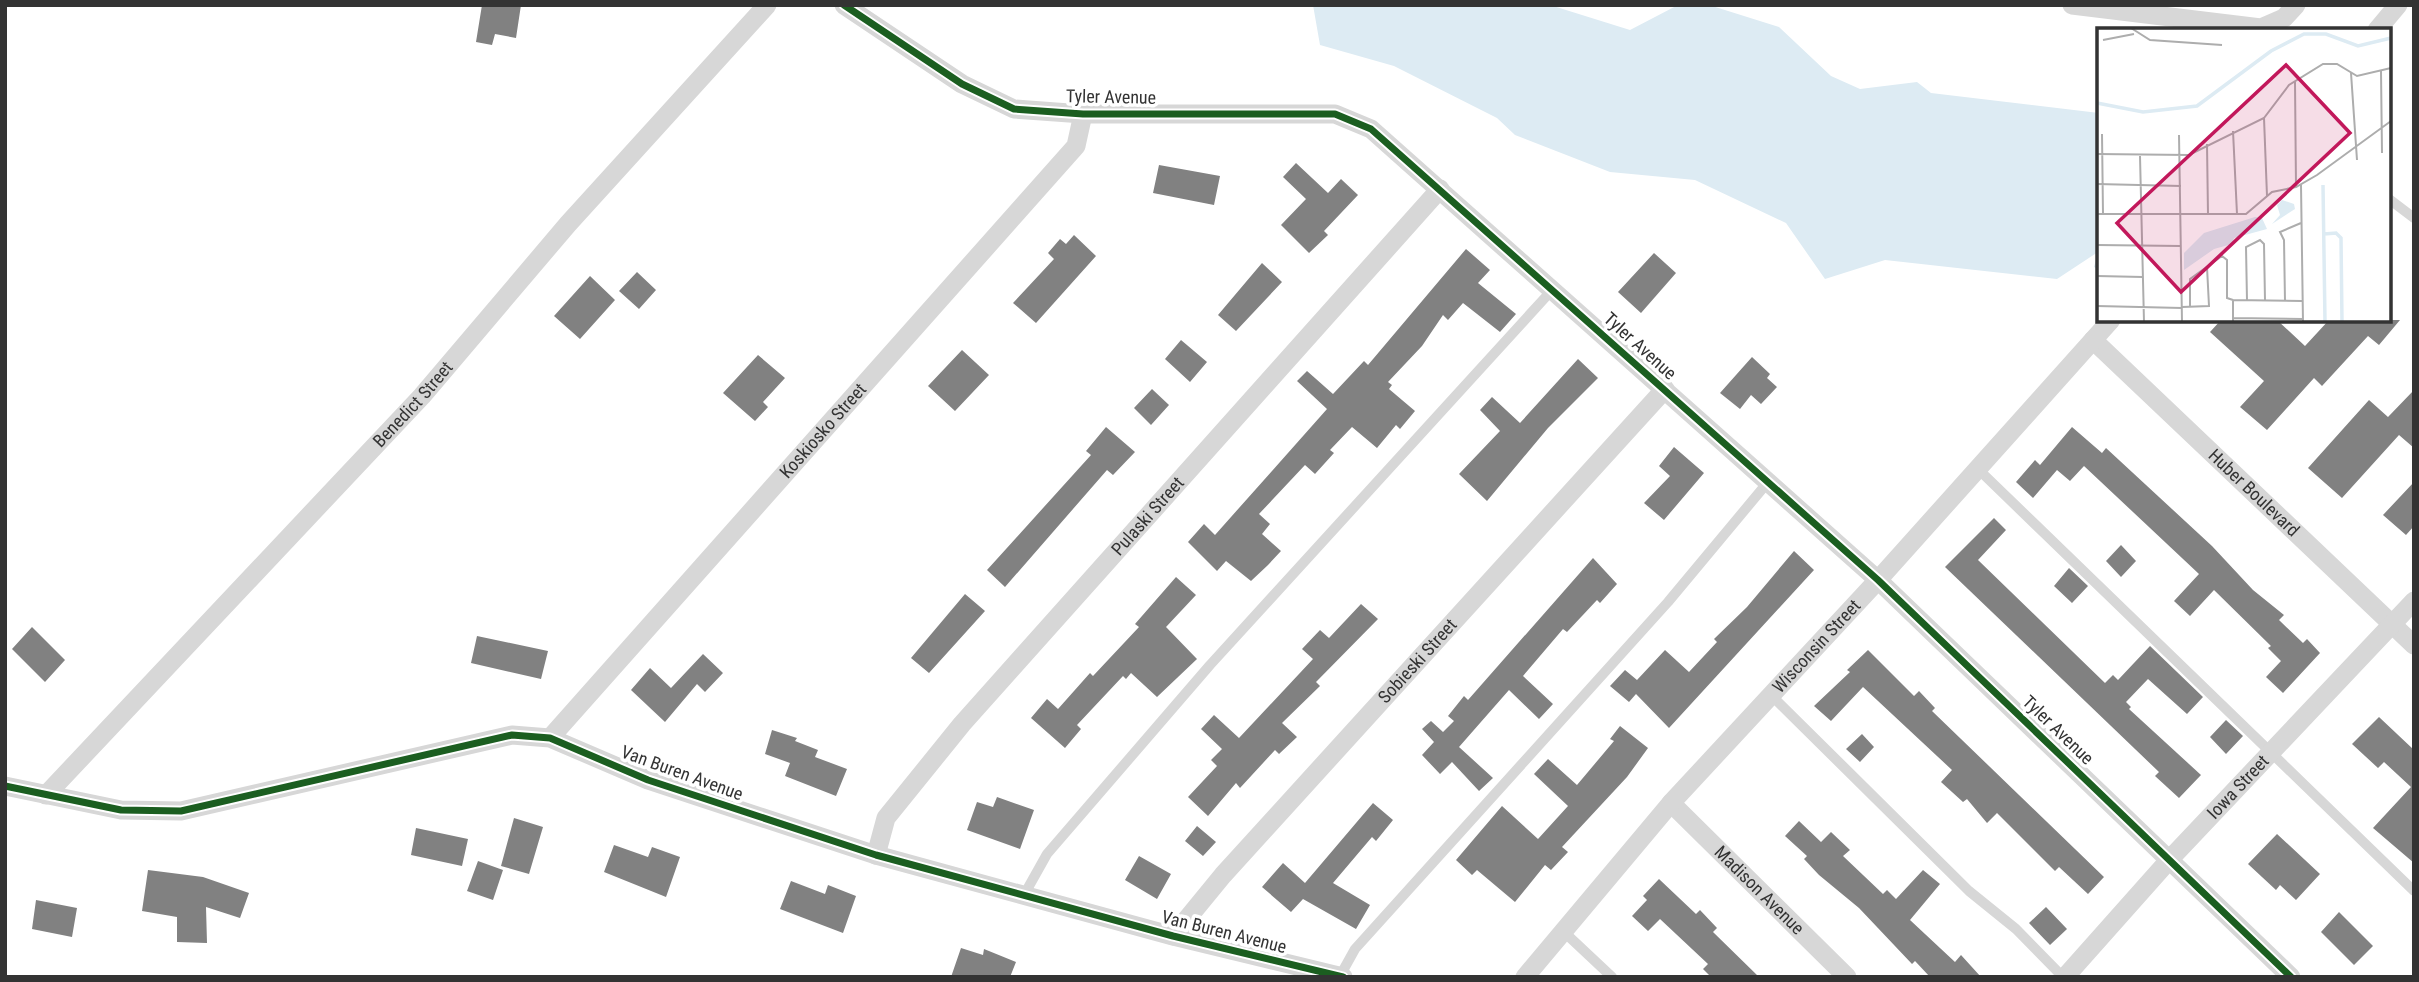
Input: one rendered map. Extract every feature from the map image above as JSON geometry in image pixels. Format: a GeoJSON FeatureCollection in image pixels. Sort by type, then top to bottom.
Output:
{"type":"FeatureCollection","features":[{"type":"Feature","properties":{"kind":"street","name":"Benedict Street"},"geometry":{"type":"LineString","coordinates":[[46,795],[422,396],[568,224],[767,5]]}},
{"type":"Feature","properties":{"kind":"street","name":"Tyler Avenue"},"geometry":{"type":"LineString","coordinates":[[844,5],[962,84],[1014,109],[1083,114],[1335,114],[1371,129],[1878,580],[2291,977]]}},
{"type":"Feature","properties":{"kind":"street"},"geometry":{"type":"LineString","coordinates":[[2072,5],[2253,28]]}},
{"type":"Feature","properties":{"kind":"street"},"geometry":{"type":"LineString","coordinates":[[2263,28],[2284,18],[2295,5]]}},
{"type":"Feature","properties":{"kind":"street"},"geometry":{"type":"LineString","coordinates":[[2379,28],[2398,5]]}},
{"type":"Feature","properties":{"kind":"street","name":"Koskiosko Street"},"geometry":{"type":"LineString","coordinates":[[550,738],[1076,146],[1083,114]]}},
{"type":"Feature","properties":{"kind":"street","name":"Pulaski Street"},"geometry":{"type":"LineString","coordinates":[[876,855],[886,818],[962,724],[1440,189]]}},
{"type":"Feature","properties":{"kind":"street","name":"Wisconsin Street"},"geometry":{"type":"LineString","coordinates":[[1525,977],[1671,803],[1878,580],[2109,322]]}},
{"type":"Feature","properties":{"kind":"street","name":"Huber Boulevard"},"geometry":{"type":"LineString","coordinates":[[2093,340],[2414,645]]}},
{"type":"Feature","properties":{"kind":"street","name":"Sobieski Street"},"geometry":{"type":"LineString","coordinates":[[1173,936],[1223,875],[1665,389]]}},
{"type":"Feature","properties":{"kind":"street","name":"Iowa Street"},"geometry":{"type":"LineString","coordinates":[[2064,977],[2414,601]]}},
{"type":"Feature","properties":{"kind":"street","name":"Van Buren Avenue"},"geometry":{"type":"LineString","coordinates":[[5,786],[121,810],[181,811],[512,735],[550,738],[648,780],[876,855],[1173,936],[1341,976]]}},
{"type":"Feature","properties":{"kind":"street","name":"Madison Avenue"},"geometry":{"type":"LineString","coordinates":[[1671,803],[1847,977]]}},
{"type":"Feature","properties":{"kind":"lane"},"geometry":{"type":"LineString","coordinates":[[2391,201],[2414,218]]}},
{"type":"Feature","properties":{"kind":"lane"},"geometry":{"type":"LineString","coordinates":[[1024,895],[1047,854],[1210,665],[1553,289]]}},
{"type":"Feature","properties":{"kind":"lane"},"geometry":{"type":"LineString","coordinates":[[1978,469],[2414,891]]}},
{"type":"Feature","properties":{"kind":"lane"},"geometry":{"type":"LineString","coordinates":[[1341,976],[1354,949],[1668,602],[1769,481]]}},
{"type":"Feature","properties":{"kind":"lane"},"geometry":{"type":"LineString","coordinates":[[1771,695],[1969,891],[2016,929],[2064,977]]}},
{"type":"Feature","properties":{"kind":"lane"},"geometry":{"type":"LineString","coordinates":[[1563,931],[1612,977]]}},
{"type":"Feature","properties":{"kind":"shaded area"},"geometry":{"type":"Polygon","coordinates":[[[1313,5],[1550,5],[1630,30],[1678,5],[1709,5],[1779,27],[1831,76],[1860,89],[1917,82],[1931,93],[2097,113],[2097,253],[2057,279],[1885,260],[1825,279],[1786,223],[1695,180],[1610,172],[1515,135],[1497,118],[1394,66],[1320,45],[1313,5]]]}},
{"type":"Feature","properties":{"kind":"building"},"geometry":{"type":"Polygon","coordinates":[[[482,5],[521,5],[516,38],[495,34],[492,45],[476,42],[482,5]]]}},
{"type":"Feature","properties":{"kind":"building"},"geometry":{"type":"Polygon","coordinates":[[[1296,163],[1328,193],[1341,179],[1358,195],[1324,231],[1328,235],[1309,253],[1281,225],[1306,199],[1283,177],[1296,163]]]}},
{"type":"Feature","properties":{"kind":"building"},"geometry":{"type":"Polygon","coordinates":[[[1159,165],[1220,176],[1214,205],[1153,193],[1159,165]]]}},
{"type":"Feature","properties":{"kind":"building"},"geometry":{"type":"Polygon","coordinates":[[[1074,235],[1096,256],[1036,323],[1013,303],[1054,259],[1048,253],[1060,239],[1066,244],[1074,235]]]}},
{"type":"Feature","properties":{"kind":"building"},"geometry":{"type":"Polygon","coordinates":[[[1466,249],[1490,270],[1478,283],[1516,314],[1500,332],[1463,303],[1448,320],[1443,315],[1422,346],[1388,382],[1392,385],[1389,389],[1415,411],[1400,429],[1396,425],[1377,448],[1352,427],[1330,450],[1334,453],[1315,474],[1305,465],[1259,514],[1270,524],[1262,534],[1281,551],[1268,565],[1251,581],[1226,561],[1217,571],[1188,542],[1204,524],[1215,535],[1327,409],[1297,381],[1307,371],[1333,394],[1364,361],[1368,365],[1466,249]]]}},
{"type":"Feature","properties":{"kind":"building"},"geometry":{"type":"Polygon","coordinates":[[[1654,253],[1676,273],[1641,313],[1618,292],[1654,253]]]}},
{"type":"Feature","properties":{"kind":"building"},"geometry":{"type":"Polygon","coordinates":[[[1262,263],[1282,282],[1236,331],[1218,315],[1262,263]]]}},
{"type":"Feature","properties":{"kind":"building"},"geometry":{"type":"Polygon","coordinates":[[[637,272],[656,290],[639,309],[619,291],[637,272]]]}},
{"type":"Feature","properties":{"kind":"building"},"geometry":{"type":"Polygon","coordinates":[[[590,276],[615,300],[580,339],[554,316],[590,276]]]}},
{"type":"Feature","properties":{"kind":"building"},"geometry":{"type":"Polygon","coordinates":[[[2400,320],[2379,345],[2368,336],[2322,386],[2314,378],[2267,430],[2240,407],[2264,381],[2210,332],[2219,322],[2279,322],[2305,346],[2327,322],[2400,320]]]}},
{"type":"Feature","properties":{"kind":"building"},"geometry":{"type":"Polygon","coordinates":[[[1181,340],[1207,362],[1190,382],[1165,359],[1181,340]]]}},
{"type":"Feature","properties":{"kind":"building"},"geometry":{"type":"Polygon","coordinates":[[[962,350],[989,375],[955,411],[928,386],[962,350]]]}},
{"type":"Feature","properties":{"kind":"building"},"geometry":{"type":"Polygon","coordinates":[[[758,355],[785,378],[763,402],[768,407],[755,421],[723,393],[758,355]]]}},
{"type":"Feature","properties":{"kind":"building"},"geometry":{"type":"Polygon","coordinates":[[[1752,357],[1770,374],[1767,378],[1777,387],[1761,404],[1751,395],[1740,409],[1720,393],[1752,357]]]}},
{"type":"Feature","properties":{"kind":"building"},"geometry":{"type":"Polygon","coordinates":[[[1578,359],[1598,378],[1548,428],[1487,501],[1459,474],[1500,431],[1480,410],[1492,397],[1520,423],[1578,359]]]}},
{"type":"Feature","properties":{"kind":"building"},"geometry":{"type":"Polygon","coordinates":[[[1152,389],[1169,405],[1151,425],[1134,408],[1152,389]]]}},
{"type":"Feature","properties":{"kind":"building"},"geometry":{"type":"Polygon","coordinates":[[[2414,390],[2414,448],[2399,435],[2342,498],[2308,468],[2369,400],[2388,417],[2414,390]]]}},
{"type":"Feature","properties":{"kind":"building"},"geometry":{"type":"Polygon","coordinates":[[[1106,427],[1135,452],[1113,475],[1107,470],[1005,587],[987,570],[1091,455],[1086,451],[1106,427]]]}},
{"type":"Feature","properties":{"kind":"building"},"geometry":{"type":"Polygon","coordinates":[[[2072,427],[2102,453],[2106,448],[2212,546],[2253,590],[2284,615],[2279,620],[2303,643],[2307,639],[2320,653],[2283,693],[2266,677],[2281,661],[2268,648],[2271,646],[2214,590],[2190,616],[2174,601],[2199,574],[2084,466],[2070,481],[2057,470],[2033,498],[2016,482],[2035,460],[2040,465],[2072,427]]]}},
{"type":"Feature","properties":{"kind":"building"},"geometry":{"type":"Polygon","coordinates":[[[1674,447],[1704,473],[1664,520],[1644,503],[1670,476],[1659,466],[1674,447]]]}},
{"type":"Feature","properties":{"kind":"building"},"geometry":{"type":"Polygon","coordinates":[[[2414,482],[2414,526],[2406,535],[2383,515],[2414,482]]]}},
{"type":"Feature","properties":{"kind":"building"},"geometry":{"type":"Polygon","coordinates":[[[1994,518],[2006,530],[1978,560],[2105,683],[2113,675],[2118,680],[2150,646],[2203,697],[2187,714],[2148,679],[2126,702],[2131,707],[2129,709],[2201,775],[2179,798],[2155,776],[2159,772],[1945,567],[1994,518]]]}},
{"type":"Feature","properties":{"kind":"building"},"geometry":{"type":"Polygon","coordinates":[[[2121,545],[2136,561],[2121,577],[2106,561],[2121,545]]]}},
{"type":"Feature","properties":{"kind":"building"},"geometry":{"type":"Polygon","coordinates":[[[1794,551],[1814,570],[1669,728],[1636,694],[1629,702],[1610,686],[1625,670],[1637,680],[1665,650],[1689,672],[1717,642],[1714,639],[1747,607],[1794,551]]]}},
{"type":"Feature","properties":{"kind":"building"},"geometry":{"type":"Polygon","coordinates":[[[1593,558],[1617,584],[1600,603],[1597,600],[1567,632],[1563,629],[1523,676],[1553,704],[1539,719],[1509,690],[1459,747],[1493,778],[1479,791],[1452,762],[1440,774],[1422,755],[1434,742],[1422,729],[1431,721],[1443,732],[1454,721],[1448,716],[1464,696],[1468,700],[1593,558]]]}},
{"type":"Feature","properties":{"kind":"building"},"geometry":{"type":"Polygon","coordinates":[[[2069,568],[2088,586],[2072,603],[2054,586],[2069,568]]]}},
{"type":"Feature","properties":{"kind":"building"},"geometry":{"type":"Polygon","coordinates":[[[1176,577],[1196,595],[1166,627],[1197,659],[1157,697],[1131,673],[1126,679],[1123,676],[1077,725],[1081,729],[1065,748],[1031,718],[1047,699],[1058,709],[1090,673],[1093,676],[1139,627],[1135,624],[1176,577]]]}},
{"type":"Feature","properties":{"kind":"building"},"geometry":{"type":"Polygon","coordinates":[[[965,594],[985,611],[929,673],[911,658],[965,594]]]}},
{"type":"Feature","properties":{"kind":"building"},"geometry":{"type":"Polygon","coordinates":[[[1361,604],[1378,619],[1316,682],[1320,686],[1282,723],[1297,737],[1279,754],[1275,750],[1240,788],[1236,783],[1208,816],[1188,797],[1217,766],[1211,760],[1222,749],[1201,729],[1214,715],[1239,738],[1313,659],[1302,649],[1320,630],[1329,638],[1361,604]]]}},
{"type":"Feature","properties":{"kind":"building"},"geometry":{"type":"Polygon","coordinates":[[[32,627],[65,660],[45,682],[12,649],[32,627]]]}},
{"type":"Feature","properties":{"kind":"building"},"geometry":{"type":"Polygon","coordinates":[[[477,636],[548,651],[541,679],[471,663],[477,636]]]}},
{"type":"Feature","properties":{"kind":"building"},"geometry":{"type":"Polygon","coordinates":[[[1868,650],[1914,696],[1919,691],[1935,708],[1932,711],[2104,877],[2088,894],[2059,867],[2055,871],[1997,813],[1987,823],[1967,799],[1963,802],[1941,782],[1952,770],[1863,687],[1831,721],[1814,706],[1850,672],[1847,670],[1868,650]]]}},
{"type":"Feature","properties":{"kind":"building"},"geometry":{"type":"Polygon","coordinates":[[[703,654],[723,673],[705,692],[697,684],[665,722],[631,690],[650,668],[671,688],[703,654]]]}},
{"type":"Feature","properties":{"kind":"building"},"geometry":{"type":"Polygon","coordinates":[[[2379,717],[2414,750],[2414,863],[2373,828],[2411,787],[2384,762],[2378,768],[2352,744],[2379,717]]]}},
{"type":"Feature","properties":{"kind":"building"},"geometry":{"type":"Polygon","coordinates":[[[2226,720],[2243,736],[2226,754],[2210,737],[2226,720]]]}},
{"type":"Feature","properties":{"kind":"building"},"geometry":{"type":"Polygon","coordinates":[[[1620,726],[1648,748],[1627,777],[1562,847],[1568,852],[1551,870],[1545,865],[1515,902],[1477,870],[1472,875],[1456,860],[1502,806],[1538,839],[1568,806],[1534,774],[1548,759],[1577,785],[1614,741],[1610,739],[1620,726]]]}},
{"type":"Feature","properties":{"kind":"building"},"geometry":{"type":"Polygon","coordinates":[[[772,730],[797,738],[795,741],[818,750],[815,757],[847,769],[836,796],[785,776],[790,763],[765,754],[772,730]]]}},
{"type":"Feature","properties":{"kind":"building"},"geometry":{"type":"Polygon","coordinates":[[[1862,734],[1874,747],[1860,762],[1846,749],[1862,734]]]}},
{"type":"Feature","properties":{"kind":"building"},"geometry":{"type":"Polygon","coordinates":[[[997,797],[1034,810],[1020,849],[967,830],[977,802],[993,807],[997,797]]]}},
{"type":"Feature","properties":{"kind":"building"},"geometry":{"type":"Polygon","coordinates":[[[1373,803],[1393,820],[1376,841],[1372,837],[1333,883],[1370,905],[1356,929],[1303,899],[1291,912],[1262,887],[1283,863],[1305,883],[1373,803]]]}},
{"type":"Feature","properties":{"kind":"building"},"geometry":{"type":"Polygon","coordinates":[[[514,818],[543,827],[529,874],[501,866],[514,818]]]}},
{"type":"Feature","properties":{"kind":"building"},"geometry":{"type":"Polygon","coordinates":[[[1799,821],[1821,842],[1831,832],[1850,850],[1843,856],[1883,894],[1887,890],[1896,899],[1923,870],[1940,884],[1910,920],[1955,962],[1961,955],[1981,977],[1930,977],[1915,961],[1912,964],[1859,908],[1819,875],[1804,859],[1807,856],[1785,836],[1799,821]]]}},
{"type":"Feature","properties":{"kind":"building"},"geometry":{"type":"Polygon","coordinates":[[[1197,826],[1216,842],[1203,856],[1185,841],[1197,826]]]}},
{"type":"Feature","properties":{"kind":"building"},"geometry":{"type":"Polygon","coordinates":[[[416,828],[468,839],[462,866],[411,855],[416,828]]]}},
{"type":"Feature","properties":{"kind":"building"},"geometry":{"type":"Polygon","coordinates":[[[2277,834],[2320,874],[2296,900],[2280,885],[2276,890],[2248,864],[2277,834]]]}},
{"type":"Feature","properties":{"kind":"building"},"geometry":{"type":"Polygon","coordinates":[[[614,845],[648,857],[652,847],[680,857],[666,897],[604,872],[614,845]]]}},
{"type":"Feature","properties":{"kind":"building"},"geometry":{"type":"Polygon","coordinates":[[[1139,856],[1171,874],[1157,899],[1125,880],[1139,856]]]}},
{"type":"Feature","properties":{"kind":"building"},"geometry":{"type":"Polygon","coordinates":[[[478,861],[503,870],[493,900],[467,891],[478,861]]]}},
{"type":"Feature","properties":{"kind":"building"},"geometry":{"type":"Polygon","coordinates":[[[148,870],[203,877],[249,893],[240,918],[206,907],[207,943],[177,942],[177,917],[142,911],[148,870]]]}},
{"type":"Feature","properties":{"kind":"building"},"geometry":{"type":"Polygon","coordinates":[[[1659,879],[1696,914],[1700,910],[1717,928],[1713,932],[1759,977],[1711,977],[1703,969],[1708,964],[1660,919],[1648,931],[1632,916],[1647,900],[1643,896],[1659,879]]]}},
{"type":"Feature","properties":{"kind":"building"},"geometry":{"type":"Polygon","coordinates":[[[791,881],[825,894],[828,885],[856,896],[843,933],[780,909],[791,881]]]}},
{"type":"Feature","properties":{"kind":"building"},"geometry":{"type":"Polygon","coordinates":[[[36,900],[77,908],[72,937],[32,929],[36,900]]]}},
{"type":"Feature","properties":{"kind":"building"},"geometry":{"type":"Polygon","coordinates":[[[2046,907],[2067,929],[2050,945],[2029,923],[2046,907]]]}},
{"type":"Feature","properties":{"kind":"building"},"geometry":{"type":"Polygon","coordinates":[[[2339,912],[2373,946],[2354,965],[2321,932],[2339,912]]]}},
{"type":"Feature","properties":{"kind":"building"},"geometry":{"type":"Polygon","coordinates":[[[961,948],[983,955],[984,949],[1016,962],[1010,977],[951,977],[961,948]]]}},
{"type":"Feature","properties":{"kind":"cycle path"},"geometry":{"type":"LineString","coordinates":[[844,5],[962,84],[1014,109],[1083,114],[1335,114],[1371,129],[1878,580],[2291,977]]}},
{"type":"Feature","properties":{"kind":"cycle path"},"geometry":{"type":"LineString","coordinates":[[5,786],[121,810],[181,811],[512,735],[550,738],[648,780],[876,855],[1173,936],[1343,977]]}}]}
